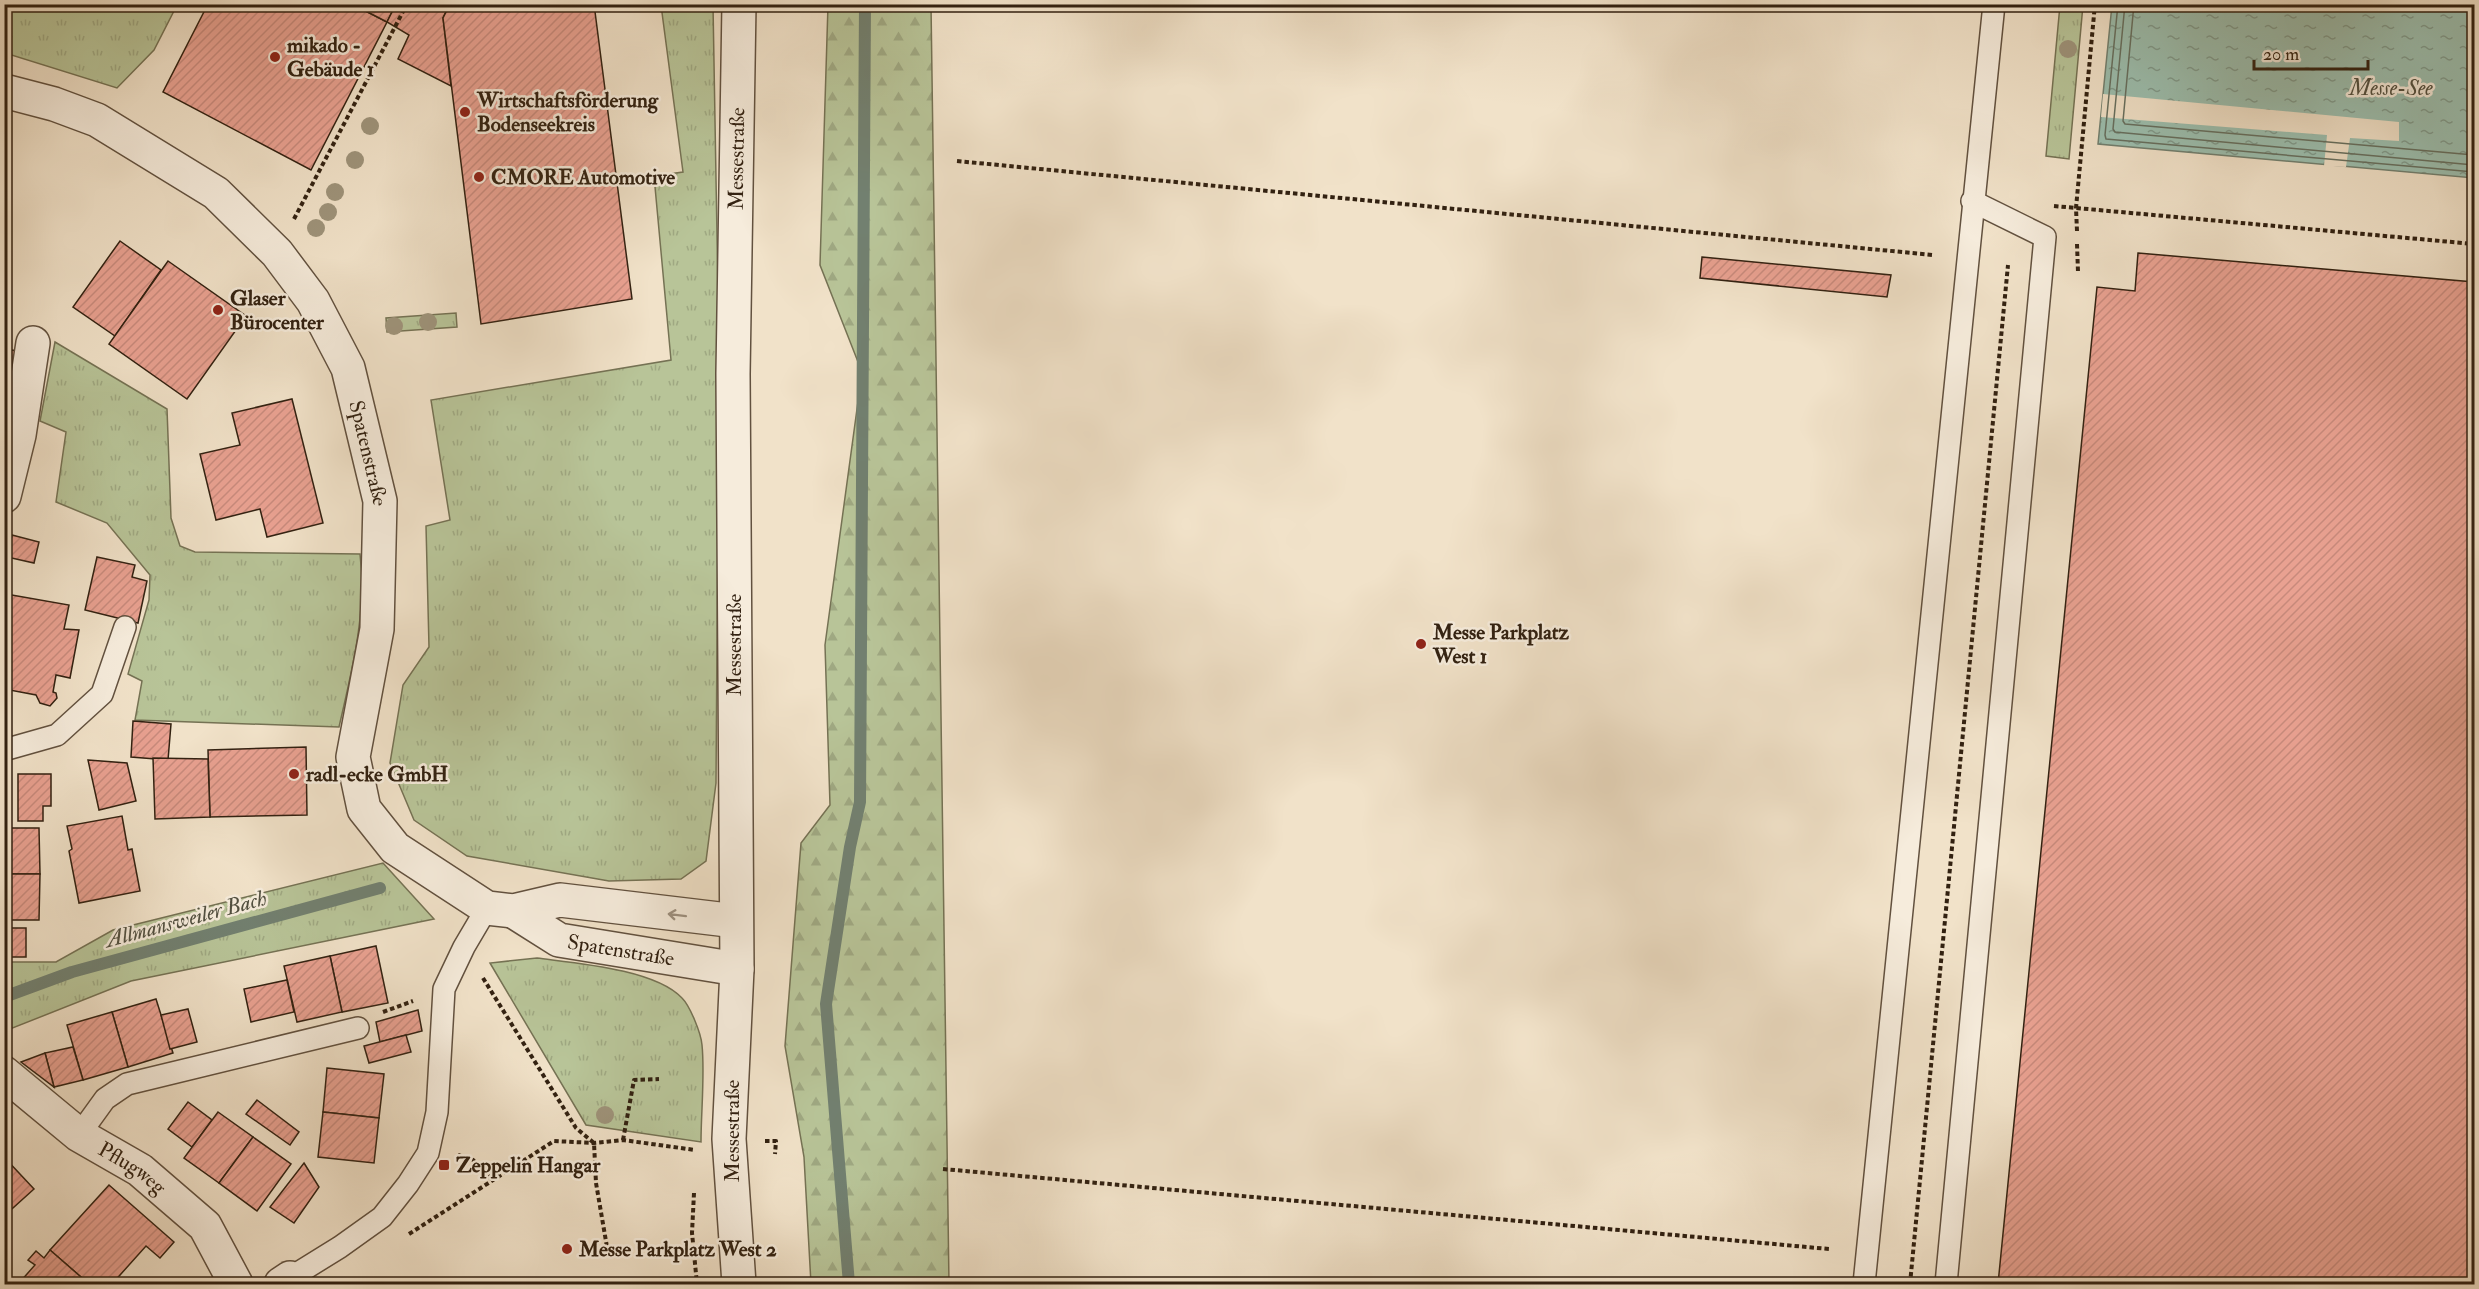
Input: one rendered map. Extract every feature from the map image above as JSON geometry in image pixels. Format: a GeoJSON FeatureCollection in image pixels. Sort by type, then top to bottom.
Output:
{"type":"FeatureCollection","features":[{"type":"Feature","properties":{"kind":"street","name":"Messestraße"},"geometry":{"type":"LineString","coordinates":[[739,4],[733,374],[736,969],[729,1139],[739,1284]]}},
{"type":"Feature","properties":{"kind":"street","name":"Spatenstraße"},"geometry":{"type":"LineString","coordinates":[[4,91],[54,104],[97,120],[216,193],[277,253],[313,301],[348,368],[380,501],[377,629],[353,757],[364,809],[395,848],[500,910],[559,940],[736,969]]}},
{"type":"Feature","properties":{"kind":"street"},"geometry":{"type":"LineString","coordinates":[[4,496],[19,435],[33,343]]}},
{"type":"Feature","properties":{"kind":"street","name":"Spatenstraße"},"geometry":{"type":"LineString","coordinates":[[500,910],[560,900],[736,921]]}},
{"type":"Feature","properties":{"kind":"street","name":"Pflugweg"},"geometry":{"type":"LineString","coordinates":[[4,1074],[79,1135],[141,1170],[205,1226],[236,1284]]}},
{"type":"Feature","properties":{"kind":"lane"},"geometry":{"type":"LineString","coordinates":[[1864,1284],[1972,201],[1994,4]]}},
{"type":"Feature","properties":{"kind":"lane"},"geometry":{"type":"LineString","coordinates":[[1946,1284],[2045,237],[1972,201]]}},
{"type":"Feature","properties":{"kind":"lane"},"geometry":{"type":"LineString","coordinates":[[4,750],[57,735],[102,694],[125,627]]}},
{"type":"Feature","properties":{"kind":"lane"},"geometry":{"type":"LineString","coordinates":[[285,1281],[340,1247],[382,1217],[408,1184],[428,1153],[437,1112],[444,989],[464,947],[500,910]]}},
{"type":"Feature","properties":{"kind":"lane"},"geometry":{"type":"LineString","coordinates":[[79,1135],[105,1099],[127,1084],[358,1028]]}},
{"type":"Feature","properties":{"kind":"path"},"geometry":{"type":"LineString","coordinates":[[277,253],[407,4]]}},
{"type":"Feature","properties":{"kind":"path"},"geometry":{"type":"LineString","coordinates":[[2076,208],[2095,4]]}},
{"type":"Feature","properties":{"kind":"path"},"geometry":{"type":"LineString","coordinates":[[957,161],[1933,255]]}},
{"type":"Feature","properties":{"kind":"path"},"geometry":{"type":"LineString","coordinates":[[2053,206],[2475,244]]}},
{"type":"Feature","properties":{"kind":"path"},"geometry":{"type":"LineString","coordinates":[[1910,1284],[2008,264]]}},
{"type":"Feature","properties":{"kind":"path"},"geometry":{"type":"LineString","coordinates":[[464,947],[576,1128],[594,1143],[596,1183],[608,1253]]}},
{"type":"Feature","properties":{"kind":"path"},"geometry":{"type":"LineString","coordinates":[[358,1028],[373,1016],[444,989]]}},
{"type":"Feature","properties":{"kind":"path"},"geometry":{"type":"LineString","coordinates":[[623,1140],[634,1080],[659,1078]]}},
{"type":"Feature","properties":{"kind":"path"},"geometry":{"type":"LineString","coordinates":[[404,1238],[554,1141],[594,1143],[623,1140],[696,1151],[707,1143],[729,1139]]}},
{"type":"Feature","properties":{"kind":"path"},"geometry":{"type":"LineString","coordinates":[[429,1144],[473,1160],[493,1180]]}},
{"type":"Feature","properties":{"kind":"path"},"geometry":{"type":"LineString","coordinates":[[943,1169],[1829,1249]]}},
{"type":"Feature","properties":{"kind":"path"},"geometry":{"type":"LineString","coordinates":[[694,1186],[692,1233],[697,1284]]}},
{"type":"Feature","properties":{"kind":"green space"},"geometry":{"type":"Polygon","coordinates":[[[4,5],[177,5],[154,50],[117,88],[5,53],[4,5]]]}},
{"type":"Feature","properties":{"kind":"green space"},"geometry":{"type":"Polygon","coordinates":[[[661,5],[713,5],[719,351],[716,783],[706,861],[681,879],[609,881],[467,856],[414,820],[390,763],[403,685],[429,647],[426,526],[450,520],[431,400],[671,360],[654,176],[683,172],[661,5]]]}},
{"type":"Feature","properties":{"kind":"green space"},"geometry":{"type":"Polygon","coordinates":[[[828,5],[931,5],[949,1284],[811,1284],[804,1157],[785,1046],[801,843],[830,805],[825,645],[862,372],[820,265],[828,5]]]}},
{"type":"Feature","properties":{"kind":"green space"},"geometry":{"type":"Polygon","coordinates":[[[2060,5],[2083,5],[2069,159],[2046,156],[2060,5]]]}},
{"type":"Feature","properties":{"kind":"green space"},"geometry":{"type":"Polygon","coordinates":[[[456,313],[457,327],[387,332],[386,318],[456,313]]]}},
{"type":"Feature","properties":{"kind":"green space"},"geometry":{"type":"Polygon","coordinates":[[[55,342],[167,409],[171,518],[180,546],[195,552],[360,554],[362,598],[360,620],[339,727],[135,720],[142,681],[128,674],[149,600],[150,575],[107,523],[56,502],[66,432],[40,421],[55,342]]]}},
{"type":"Feature","properties":{"kind":"green space"},"geometry":{"type":"Polygon","coordinates":[[[383,863],[434,919],[131,981],[5,1031],[5,962],[56,962],[113,930],[383,863]]]}},
{"type":"Feature","properties":{"kind":"green space"},"geometry":{"type":"Polygon","coordinates":[[[537,958],[592,965],[634,974],[670,988],[682,998],[695,1020],[702,1045],[701,1142],[586,1125],[490,963],[537,958]]]}},
{"type":"Feature","properties":{"kind":"water","name":"Messe-See"},"geometry":{"type":"Polygon","coordinates":[[[2112,5],[2474,5],[2474,178],[2098,144],[2112,5]]]}},
{"type":"Feature","properties":{"kind":"pier"},"geometry":{"type":"Polygon","coordinates":[[[2103,94],[2399,122],[2399,141],[2350,138],[2346,167],[2324,166],[2327,135],[2101,117],[2103,94]]]}},
{"type":"Feature","properties":{"kind":"building","name":"mikado - Gebäude 1"},"geometry":{"type":"Polygon","coordinates":[[[208,4],[352,4],[387,22],[311,170],[163,92],[208,4]]]}},
{"type":"Feature","properties":{"kind":"building"},"geometry":{"type":"Polygon","coordinates":[[[352,4],[396,4],[387,22],[352,4]]]}},
{"type":"Feature","properties":{"kind":"building"},"geometry":{"type":"Polygon","coordinates":[[[396,4],[450,4],[443,18],[451,86],[398,59],[409,35],[387,22],[396,4]]]}},
{"type":"Feature","properties":{"kind":"building"},"geometry":{"type":"Polygon","coordinates":[[[450,4],[594,4],[632,299],[481,324],[443,18],[450,4]]]}},
{"type":"Feature","properties":{"kind":"building"},"geometry":{"type":"Polygon","coordinates":[[[120,241],[161,270],[115,336],[73,307],[120,241]]]}},
{"type":"Feature","properties":{"kind":"building"},"geometry":{"type":"Polygon","coordinates":[[[2138,253],[2474,282],[2474,1284],[1998,1284],[2097,287],[2135,291],[2138,253]]]}},
{"type":"Feature","properties":{"kind":"building"},"geometry":{"type":"Polygon","coordinates":[[[1702,257],[1891,275],[1887,297],[1700,278],[1702,257]]]}},
{"type":"Feature","properties":{"kind":"building"},"geometry":{"type":"Polygon","coordinates":[[[168,261],[246,316],[187,399],[109,344],[168,261]]]}},
{"type":"Feature","properties":{"kind":"building"},"geometry":{"type":"Polygon","coordinates":[[[4,349],[18,351],[7,400],[4,399],[4,349]]]}},
{"type":"Feature","properties":{"kind":"building"},"geometry":{"type":"Polygon","coordinates":[[[292,399],[323,523],[267,537],[260,509],[216,520],[200,454],[240,445],[232,413],[292,399]]]}},
{"type":"Feature","properties":{"kind":"building"},"geometry":{"type":"Polygon","coordinates":[[[12,535],[39,542],[34,563],[7,557],[12,535]]]}},
{"type":"Feature","properties":{"kind":"building"},"geometry":{"type":"Polygon","coordinates":[[[97,557],[135,565],[132,577],[147,581],[138,623],[85,610],[97,557]]]}},
{"type":"Feature","properties":{"kind":"building"},"geometry":{"type":"Polygon","coordinates":[[[6,594],[69,605],[64,629],[79,630],[70,678],[56,675],[53,692],[56,693],[57,698],[50,706],[40,703],[36,695],[4,689],[6,594]]]}},
{"type":"Feature","properties":{"kind":"building"},"geometry":{"type":"Polygon","coordinates":[[[133,721],[171,724],[168,760],[131,757],[133,721]]]}},
{"type":"Feature","properties":{"kind":"building"},"geometry":{"type":"Polygon","coordinates":[[[306,747],[307,815],[210,817],[208,750],[306,747]]]}},
{"type":"Feature","properties":{"kind":"building"},"geometry":{"type":"Polygon","coordinates":[[[153,758],[208,759],[210,817],[155,819],[153,758]]]}},
{"type":"Feature","properties":{"kind":"building"},"geometry":{"type":"Polygon","coordinates":[[[88,760],[127,763],[136,801],[99,810],[88,760]]]}},
{"type":"Feature","properties":{"kind":"building"},"geometry":{"type":"Polygon","coordinates":[[[18,774],[51,774],[51,806],[43,806],[43,821],[18,821],[18,774]]]}},
{"type":"Feature","properties":{"kind":"building"},"geometry":{"type":"Polygon","coordinates":[[[122,816],[128,850],[132,849],[140,891],[79,903],[69,851],[72,849],[67,826],[122,816]]]}},
{"type":"Feature","properties":{"kind":"building"},"geometry":{"type":"Polygon","coordinates":[[[4,828],[39,828],[40,874],[4,874],[4,828]]]}},
{"type":"Feature","properties":{"kind":"building"},"geometry":{"type":"Polygon","coordinates":[[[4,874],[40,874],[39,920],[4,920],[4,874]]]}},
{"type":"Feature","properties":{"kind":"building"},"geometry":{"type":"Polygon","coordinates":[[[4,928],[26,928],[26,957],[4,957],[4,928]]]}},
{"type":"Feature","properties":{"kind":"building"},"geometry":{"type":"Polygon","coordinates":[[[376,946],[388,1003],[342,1012],[330,956],[376,946]]]}},
{"type":"Feature","properties":{"kind":"building"},"geometry":{"type":"Polygon","coordinates":[[[330,956],[342,1012],[297,1022],[284,966],[330,956]]]}},
{"type":"Feature","properties":{"kind":"building"},"geometry":{"type":"Polygon","coordinates":[[[287,980],[294,1012],[251,1022],[244,989],[287,980]]]}},
{"type":"Feature","properties":{"kind":"building"},"geometry":{"type":"Polygon","coordinates":[[[156,999],[173,1053],[128,1067],[112,1012],[156,999]]]}},
{"type":"Feature","properties":{"kind":"building"},"geometry":{"type":"Polygon","coordinates":[[[188,1009],[197,1042],[170,1049],[161,1015],[188,1009]]]}},
{"type":"Feature","properties":{"kind":"building"},"geometry":{"type":"Polygon","coordinates":[[[418,1010],[422,1031],[380,1042],[376,1022],[418,1010]]]}},
{"type":"Feature","properties":{"kind":"building"},"geometry":{"type":"Polygon","coordinates":[[[112,1012],[128,1067],[83,1080],[67,1025],[112,1012]]]}},
{"type":"Feature","properties":{"kind":"building"},"geometry":{"type":"Polygon","coordinates":[[[406,1035],[411,1052],[369,1063],[364,1046],[406,1035]]]}},
{"type":"Feature","properties":{"kind":"building"},"geometry":{"type":"Polygon","coordinates":[[[73,1047],[83,1080],[54,1087],[45,1053],[73,1047]]]}},
{"type":"Feature","properties":{"kind":"building"},"geometry":{"type":"Polygon","coordinates":[[[45,1053],[54,1087],[21,1062],[45,1053]]]}},
{"type":"Feature","properties":{"kind":"building"},"geometry":{"type":"Polygon","coordinates":[[[327,1068],[384,1074],[379,1118],[323,1112],[327,1068]]]}},
{"type":"Feature","properties":{"kind":"building"},"geometry":{"type":"Polygon","coordinates":[[[257,1100],[299,1132],[290,1145],[246,1114],[257,1100]]]}},
{"type":"Feature","properties":{"kind":"building"},"geometry":{"type":"Polygon","coordinates":[[[188,1102],[212,1120],[192,1147],[168,1129],[188,1102]]]}},
{"type":"Feature","properties":{"kind":"building"},"geometry":{"type":"Polygon","coordinates":[[[218,1112],[253,1137],[219,1183],[184,1158],[218,1112]]]}},
{"type":"Feature","properties":{"kind":"building"},"geometry":{"type":"Polygon","coordinates":[[[323,1112],[379,1118],[374,1163],[318,1157],[323,1112]]]}},
{"type":"Feature","properties":{"kind":"building"},"geometry":{"type":"Polygon","coordinates":[[[253,1137],[291,1164],[257,1211],[219,1183],[253,1137]]]}},
{"type":"Feature","properties":{"kind":"building"},"geometry":{"type":"Polygon","coordinates":[[[4,1157],[34,1189],[4,1216],[4,1157]]]}},
{"type":"Feature","properties":{"kind":"building"},"geometry":{"type":"Polygon","coordinates":[[[304,1163],[319,1187],[294,1223],[270,1207],[304,1163]]]}},
{"type":"Feature","properties":{"kind":"building"},"geometry":{"type":"Polygon","coordinates":[[[109,1185],[174,1242],[160,1258],[146,1246],[112,1284],[89,1284],[50,1250],[109,1185]]]}},
{"type":"Feature","properties":{"kind":"building"},"geometry":{"type":"Polygon","coordinates":[[[50,1250],[89,1284],[19,1283],[35,1265],[28,1260],[36,1251],[44,1258],[50,1250]]]}},
{"type":"Feature","properties":{"kind":"waterway"},"geometry":{"type":"LineString","coordinates":[[849,1284],[826,1004],[850,847],[860,802],[865,4]]}},
{"type":"Feature","properties":{"kind":"waterway","name":"Allmansweiler Bach"},"geometry":{"type":"LineString","coordinates":[[4,997],[72,972],[380,888]]}},
{"type":"Feature","properties":{"kind":"place","name":"mikado - Gebäude 1"},"geometry":{"type":"Point","coordinates":[275,57]}},
{"type":"Feature","properties":{"kind":"place","name":"Wirtschaftsförderung Bodenseekreis"},"geometry":{"type":"Point","coordinates":[465,112]}},
{"type":"Feature","properties":{"kind":"place","name":"CMORE Automotive"},"geometry":{"type":"Point","coordinates":[479,177]}},
{"type":"Feature","properties":{"kind":"place","name":"Glaser Bürocenter"},"geometry":{"type":"Point","coordinates":[218,310]}},
{"type":"Feature","properties":{"kind":"place","name":"Messe Parkplatz West 1"},"geometry":{"type":"Point","coordinates":[1421,644]}},
{"type":"Feature","properties":{"kind":"place","name":"radl-ecke GmbH"},"geometry":{"type":"Point","coordinates":[294,774]}},
{"type":"Feature","properties":{"kind":"place","name":"Zeppelin Hangar"},"geometry":{"type":"Point","coordinates":[444,1165]}},
{"type":"Feature","properties":{"kind":"place","name":"Messe Parkplatz West 2"},"geometry":{"type":"Point","coordinates":[567,1249]}}]}
